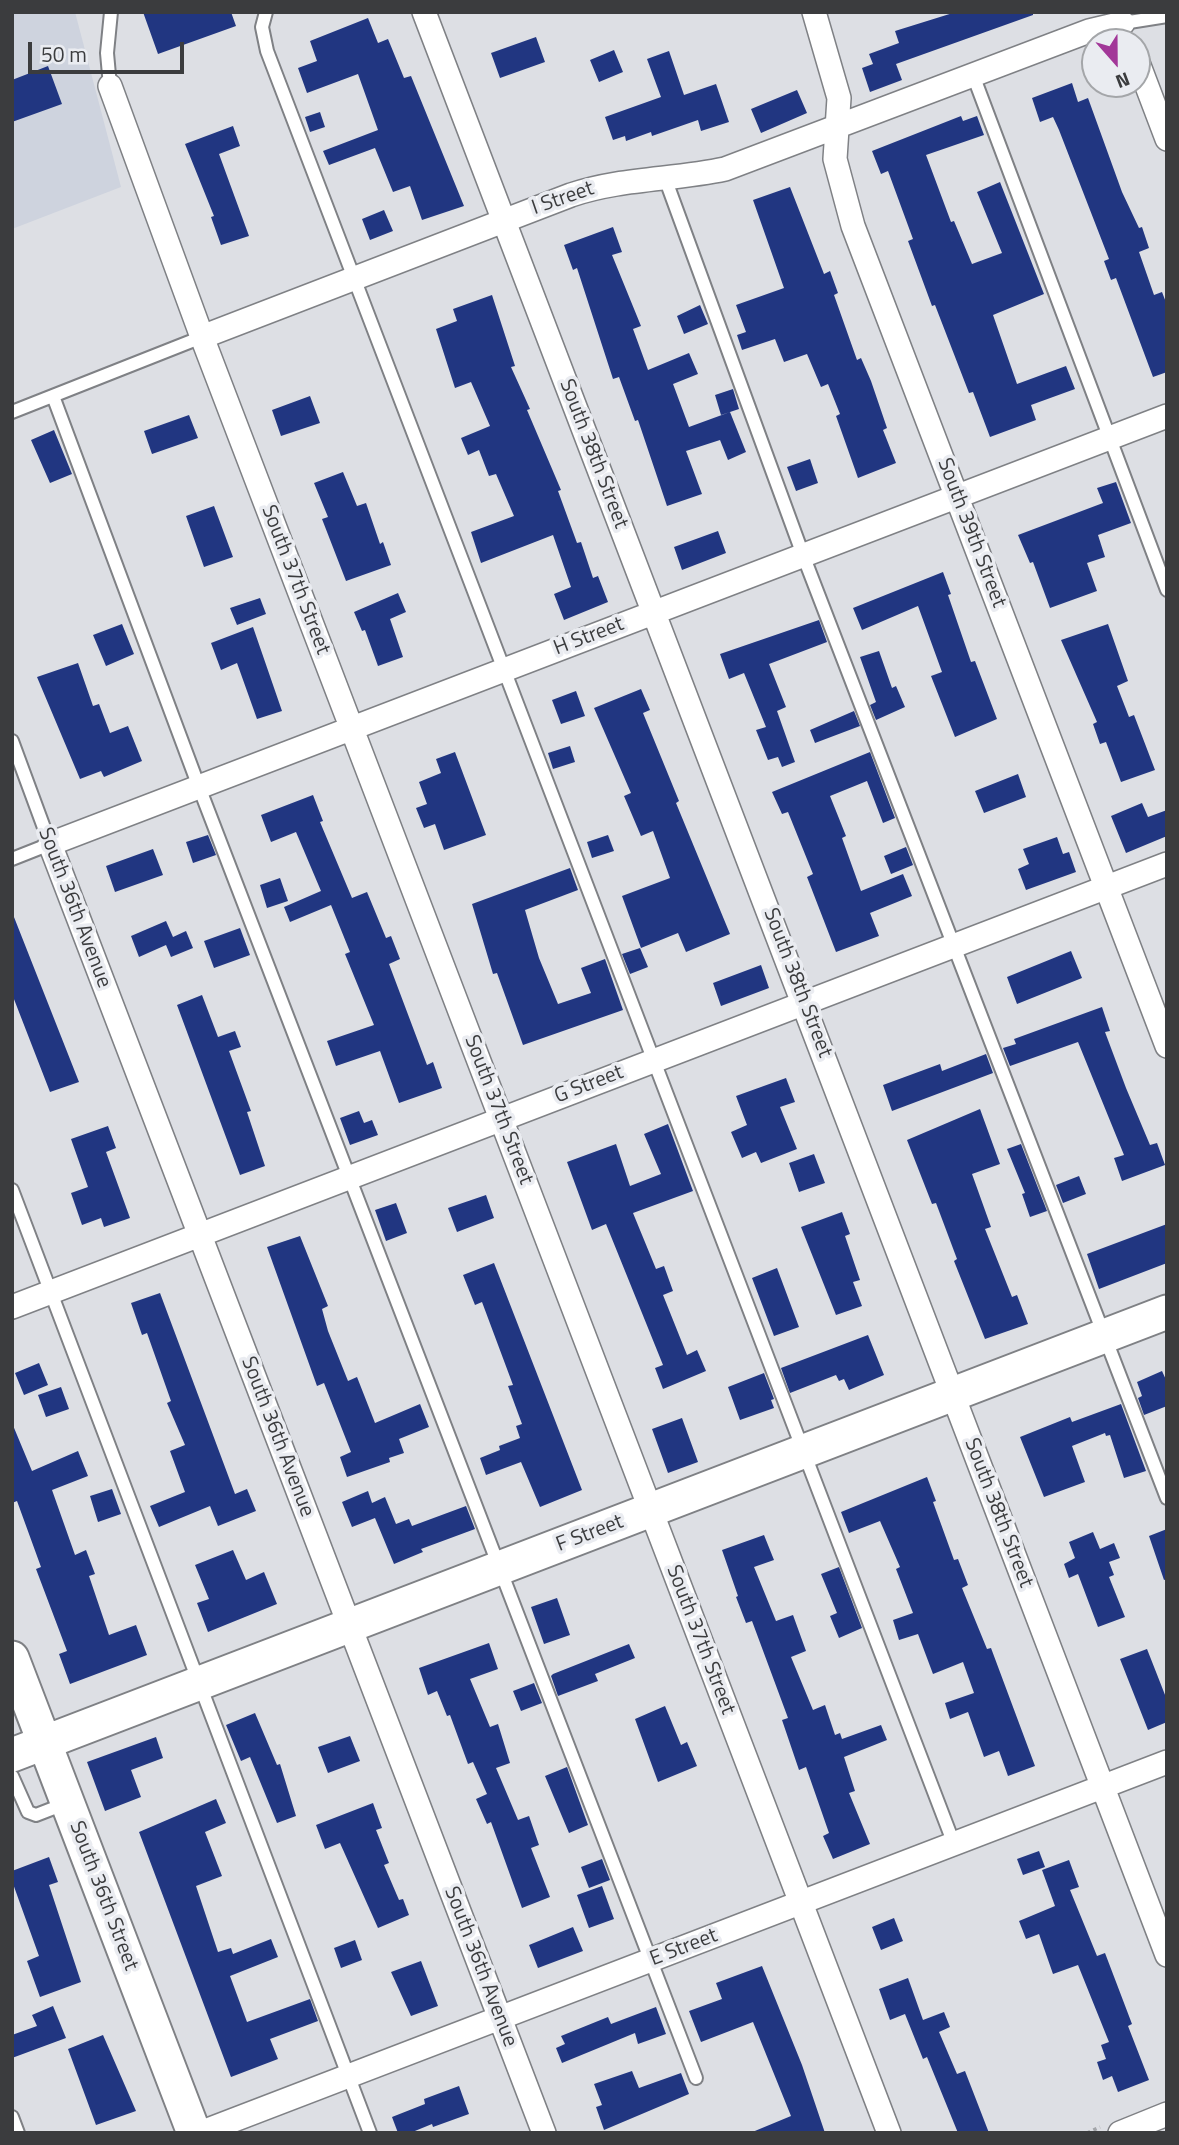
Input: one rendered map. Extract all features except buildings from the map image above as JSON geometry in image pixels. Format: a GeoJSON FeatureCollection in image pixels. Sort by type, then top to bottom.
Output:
{"type":"FeatureCollection","features":[{"type":"Feature","properties":{"kind":"main road","name":"F Street"},"geometry":{"type":"LineString","coordinates":[[12,1755],[1167,1312]]}},
{"type":"Feature","properties":{"kind":"main road","name":"South 36th Street"},"geometry":{"type":"LineString","coordinates":[[12,1658],[194,2133]]}},
{"type":"Feature","properties":{"kind":"street","name":"South 38th Street"},"geometry":{"type":"LineString","coordinates":[[424,12],[1167,1955]]}},
{"type":"Feature","properties":{"kind":"street","name":"South 39th Street"},"geometry":{"type":"LineString","coordinates":[[814,12],[839,98],[835,159],[853,226],[1167,1046]]}},
{"type":"Feature","properties":{"kind":"street","name":"I Street"},"geometry":{"type":"LineString","coordinates":[[202,337],[591,188],[725,169],[1089,31],[1125,26]]}},
{"type":"Feature","properties":{"kind":"street","name":"South 37th Street"},"geometry":{"type":"LineString","coordinates":[[110,86],[202,337],[889,2133]]}},
{"type":"Feature","properties":{"kind":"street"},"geometry":{"type":"LineString","coordinates":[[1151,97],[1167,139]]}},
{"type":"Feature","properties":{"kind":"street","name":"H Street"},"geometry":{"type":"LineString","coordinates":[[50,844],[1167,415]]}},
{"type":"Feature","properties":{"kind":"street","name":"South 36th Avenue"},"geometry":{"type":"LineString","coordinates":[[50,844],[544,2133]]}},
{"type":"Feature","properties":{"kind":"street","name":"G Street"},"geometry":{"type":"LineString","coordinates":[[12,1307],[1167,864]]}},
{"type":"Feature","properties":{"kind":"street","name":"E Street"},"geometry":{"type":"LineString","coordinates":[[200,2133],[1167,1762]]}},
{"type":"Feature","properties":{"kind":"street"},"geometry":{"type":"LineString","coordinates":[[1120,2133],[1167,2114]]}},
{"type":"Feature","properties":{"kind":"lane"},"geometry":{"type":"LineString","coordinates":[[110,86],[107,53],[111,12]]}},
{"type":"Feature","properties":{"kind":"lane"},"geometry":{"type":"LineString","coordinates":[[265,12],[262,27],[267,51],[954,1844]]}},
{"type":"Feature","properties":{"kind":"lane"},"geometry":{"type":"LineString","coordinates":[[1125,26],[1167,16]]}},
{"type":"Feature","properties":{"kind":"lane"},"geometry":{"type":"LineString","coordinates":[[973,75],[1167,590]]}},
{"type":"Feature","properties":{"kind":"lane"},"geometry":{"type":"LineString","coordinates":[[665,178],[803,555],[1167,1498]]}},
{"type":"Feature","properties":{"kind":"lane","name":"I Street"},"geometry":{"type":"LineString","coordinates":[[12,412],[202,337]]}},
{"type":"Feature","properties":{"kind":"lane"},"geometry":{"type":"LineString","coordinates":[[53,396],[348,1177],[696,2078]]}},
{"type":"Feature","properties":{"kind":"lane","name":"South 36th Avenue"},"geometry":{"type":"LineString","coordinates":[[12,741],[50,844]]}},
{"type":"Feature","properties":{"kind":"lane","name":"H Street"},"geometry":{"type":"LineString","coordinates":[[12,859],[50,844]]}},
{"type":"Feature","properties":{"kind":"lane"},"geometry":{"type":"LineString","coordinates":[[12,1190],[370,2133]]}},
{"type":"Feature","properties":{"kind":"lane"},"geometry":{"type":"LineString","coordinates":[[12,1776],[28,1812],[36,1815],[68,1803]]}},
{"type":"Feature","properties":{"kind":"lane"},"geometry":{"type":"LineString","coordinates":[[12,2117],[18,2133]]}},
{"type":"Feature","properties":{"kind":"shaded area"},"geometry":{"type":"Polygon","coordinates":[[[12,12],[75,12],[121,187],[12,229],[12,12]]]}}]}
